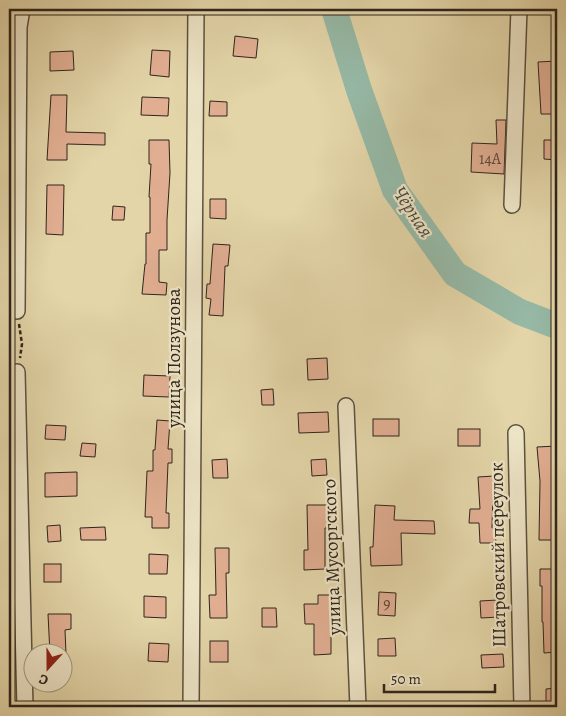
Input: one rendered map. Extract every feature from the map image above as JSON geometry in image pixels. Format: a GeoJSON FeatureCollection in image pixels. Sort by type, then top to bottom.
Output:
{"type":"FeatureCollection","features":[{"type":"Feature","properties":{"kind":"street"},"geometry":{"type":"LineString","coordinates":[[17,311],[14,30],[22,9]]}},
{"type":"Feature","properties":{"kind":"street","name":"улица Ползунова"},"geometry":{"type":"LineString","coordinates":[[191,707],[196,9]]}},
{"type":"Feature","properties":{"kind":"street"},"geometry":{"type":"LineString","coordinates":[[512,206],[519,9]]}},
{"type":"Feature","properties":{"kind":"street"},"geometry":{"type":"LineString","coordinates":[[17,372],[25,707]]}},
{"type":"Feature","properties":{"kind":"street","name":"улица Мусоргского"},"geometry":{"type":"LineString","coordinates":[[346,406],[358,707]]}},
{"type":"Feature","properties":{"kind":"street","name":"Шатровский переулок"},"geometry":{"type":"LineString","coordinates":[[516,433],[522,707]]}},
{"type":"Feature","properties":{"kind":"path"},"geometry":{"type":"LineString","coordinates":[[17,311],[22,344],[17,372]]}},
{"type":"Feature","properties":{"kind":"building"},"geometry":{"type":"Polygon","coordinates":[[[235,36],[258,39],[256,58],[233,56],[235,36]]]}},
{"type":"Feature","properties":{"kind":"building"},"geometry":{"type":"Polygon","coordinates":[[[152,50],[170,51],[169,77],[150,75],[152,50]]]}},
{"type":"Feature","properties":{"kind":"building"},"geometry":{"type":"Polygon","coordinates":[[[73,51],[74,70],[50,71],[50,52],[73,51]]]}},
{"type":"Feature","properties":{"kind":"building"},"geometry":{"type":"Polygon","coordinates":[[[557,61],[557,114],[541,114],[538,62],[557,61]]]}},
{"type":"Feature","properties":{"kind":"building"},"geometry":{"type":"Polygon","coordinates":[[[51,95],[67,95],[66,132],[105,133],[105,145],[67,144],[67,160],[47,160],[51,95]]]}},
{"type":"Feature","properties":{"kind":"building"},"geometry":{"type":"Polygon","coordinates":[[[142,97],[169,98],[168,116],[141,115],[142,97]]]}},
{"type":"Feature","properties":{"kind":"building"},"geometry":{"type":"Polygon","coordinates":[[[210,101],[227,102],[227,116],[209,116],[210,101]]]}},
{"type":"Feature","properties":{"kind":"building"},"geometry":{"type":"Polygon","coordinates":[[[496,120],[506,120],[504,174],[471,172],[472,143],[497,144],[496,120]]]}},
{"type":"Feature","properties":{"kind":"building"},"geometry":{"type":"Polygon","coordinates":[[[149,140],[169,140],[170,173],[167,250],[159,250],[159,282],[167,283],[166,295],[142,294],[146,264],[146,233],[150,233],[149,197],[151,164],[149,164],[149,140]]]}},
{"type":"Feature","properties":{"kind":"building"},"geometry":{"type":"Polygon","coordinates":[[[544,140],[557,140],[557,160],[544,159],[544,140]]]}},
{"type":"Feature","properties":{"kind":"building"},"geometry":{"type":"Polygon","coordinates":[[[47,185],[64,185],[63,235],[46,234],[47,185]]]}},
{"type":"Feature","properties":{"kind":"building"},"geometry":{"type":"Polygon","coordinates":[[[210,199],[226,199],[226,219],[210,218],[210,199]]]}},
{"type":"Feature","properties":{"kind":"building"},"geometry":{"type":"Polygon","coordinates":[[[113,206],[125,207],[124,220],[112,220],[113,206]]]}},
{"type":"Feature","properties":{"kind":"building"},"geometry":{"type":"Polygon","coordinates":[[[213,244],[230,245],[228,266],[225,266],[223,316],[209,315],[211,299],[206,298],[207,284],[210,284],[213,244]]]}},
{"type":"Feature","properties":{"kind":"building"},"geometry":{"type":"Polygon","coordinates":[[[327,358],[328,379],[308,380],[307,359],[327,358]]]}},
{"type":"Feature","properties":{"kind":"building"},"geometry":{"type":"Polygon","coordinates":[[[144,375],[170,376],[169,397],[143,396],[144,375]]]}},
{"type":"Feature","properties":{"kind":"building"},"geometry":{"type":"Polygon","coordinates":[[[273,389],[274,405],[262,405],[261,390],[273,389]]]}},
{"type":"Feature","properties":{"kind":"building"},"geometry":{"type":"Polygon","coordinates":[[[328,412],[329,432],[299,433],[298,413],[328,412]]]}},
{"type":"Feature","properties":{"kind":"building"},"geometry":{"type":"Polygon","coordinates":[[[373,419],[399,419],[399,436],[373,436],[373,419]]]}},
{"type":"Feature","properties":{"kind":"building"},"geometry":{"type":"Polygon","coordinates":[[[157,420],[170,421],[168,449],[172,449],[172,463],[168,463],[166,513],[169,513],[169,528],[152,528],[152,517],[145,517],[147,471],[153,471],[153,450],[155,450],[157,420]]]}},
{"type":"Feature","properties":{"kind":"building"},"geometry":{"type":"Polygon","coordinates":[[[46,425],[66,426],[65,440],[45,439],[46,425]]]}},
{"type":"Feature","properties":{"kind":"building"},"geometry":{"type":"Polygon","coordinates":[[[458,429],[480,429],[480,446],[458,446],[458,429]]]}},
{"type":"Feature","properties":{"kind":"building"},"geometry":{"type":"Polygon","coordinates":[[[82,443],[96,444],[95,457],[80,456],[82,443]]]}},
{"type":"Feature","properties":{"kind":"building"},"geometry":{"type":"Polygon","coordinates":[[[557,446],[557,540],[539,540],[540,481],[537,447],[557,446]]]}},
{"type":"Feature","properties":{"kind":"building"},"geometry":{"type":"Polygon","coordinates":[[[227,459],[228,478],[213,478],[212,460],[227,459]]]}},
{"type":"Feature","properties":{"kind":"building"},"geometry":{"type":"Polygon","coordinates":[[[326,459],[327,475],[312,476],[311,460],[326,459]]]}},
{"type":"Feature","properties":{"kind":"building"},"geometry":{"type":"Polygon","coordinates":[[[77,472],[77,496],[45,497],[45,473],[77,472]]]}},
{"type":"Feature","properties":{"kind":"building"},"geometry":{"type":"Polygon","coordinates":[[[494,476],[495,493],[493,493],[492,528],[495,528],[496,543],[480,543],[479,523],[469,523],[470,509],[480,509],[478,477],[494,476]]]}},
{"type":"Feature","properties":{"kind":"building"},"geometry":{"type":"Polygon","coordinates":[[[307,505],[327,505],[328,528],[325,528],[325,569],[304,570],[304,550],[308,550],[307,505]]]}},
{"type":"Feature","properties":{"kind":"building"},"geometry":{"type":"Polygon","coordinates":[[[375,505],[395,506],[394,520],[434,521],[435,534],[401,533],[402,565],[371,566],[370,547],[373,547],[375,505]]]}},
{"type":"Feature","properties":{"kind":"building"},"geometry":{"type":"Polygon","coordinates":[[[60,525],[61,541],[48,542],[47,526],[60,525]]]}},
{"type":"Feature","properties":{"kind":"building"},"geometry":{"type":"Polygon","coordinates":[[[105,527],[106,540],[81,540],[80,528],[105,527]]]}},
{"type":"Feature","properties":{"kind":"building"},"geometry":{"type":"Polygon","coordinates":[[[215,548],[229,548],[229,573],[226,573],[227,618],[210,618],[209,595],[216,595],[215,548]]]}},
{"type":"Feature","properties":{"kind":"building"},"geometry":{"type":"Polygon","coordinates":[[[149,554],[168,555],[167,574],[149,574],[149,554]]]}},
{"type":"Feature","properties":{"kind":"building"},"geometry":{"type":"Polygon","coordinates":[[[44,564],[61,564],[61,582],[44,582],[44,564]]]}},
{"type":"Feature","properties":{"kind":"building"},"geometry":{"type":"Polygon","coordinates":[[[540,569],[557,569],[557,652],[544,653],[540,569]]]}},
{"type":"Feature","properties":{"kind":"building"},"geometry":{"type":"Polygon","coordinates":[[[379,592],[396,593],[395,616],[378,615],[379,592]]]}},
{"type":"Feature","properties":{"kind":"building"},"geometry":{"type":"Polygon","coordinates":[[[318,595],[331,595],[331,654],[314,655],[314,624],[305,624],[304,604],[318,604],[318,595]]]}},
{"type":"Feature","properties":{"kind":"building"},"geometry":{"type":"Polygon","coordinates":[[[144,596],[166,597],[166,618],[144,617],[144,596]]]}},
{"type":"Feature","properties":{"kind":"building"},"geometry":{"type":"Polygon","coordinates":[[[498,600],[499,617],[481,618],[480,601],[498,600]]]}},
{"type":"Feature","properties":{"kind":"building"},"geometry":{"type":"Polygon","coordinates":[[[262,608],[276,608],[277,627],[262,627],[262,608]]]}},
{"type":"Feature","properties":{"kind":"building"},"geometry":{"type":"Polygon","coordinates":[[[48,614],[71,614],[71,629],[65,630],[66,644],[50,644],[48,614]]]}},
{"type":"Feature","properties":{"kind":"building"},"geometry":{"type":"Polygon","coordinates":[[[395,638],[396,656],[378,656],[378,639],[395,638]]]}},
{"type":"Feature","properties":{"kind":"building"},"geometry":{"type":"Polygon","coordinates":[[[210,641],[228,641],[228,662],[210,662],[210,641]]]}},
{"type":"Feature","properties":{"kind":"building"},"geometry":{"type":"Polygon","coordinates":[[[149,643],[169,644],[168,662],[148,661],[149,643]]]}},
{"type":"Feature","properties":{"kind":"building"},"geometry":{"type":"Polygon","coordinates":[[[503,654],[504,667],[482,668],[481,655],[503,654]]]}},
{"type":"Feature","properties":{"kind":"building"},"geometry":{"type":"Polygon","coordinates":[[[557,688],[557,707],[546,707],[546,689],[557,688]]]}},
{"type":"Feature","properties":{"kind":"waterway","name":"Чёрная"},"geometry":{"type":"LineString","coordinates":[[334,9],[359,90],[395,190],[455,274],[520,312],[557,326]]}}]}
